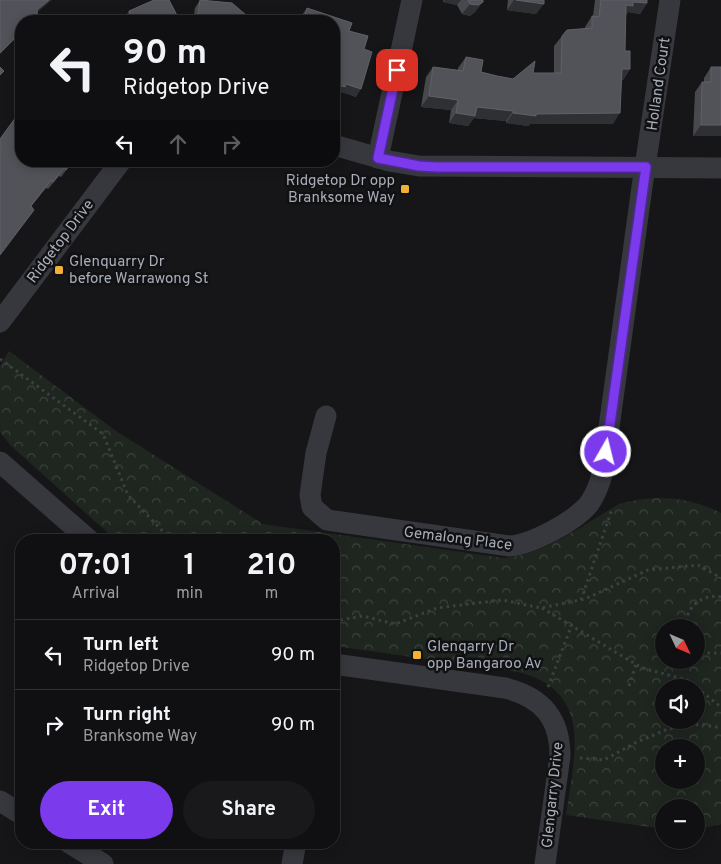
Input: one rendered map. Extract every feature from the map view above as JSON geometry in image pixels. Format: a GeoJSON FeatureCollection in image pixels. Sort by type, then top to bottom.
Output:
{"type":"FeatureCollection","features":[{"type":"Feature","properties":{"kind":"street"},"geometry":{"type":"LineString","coordinates":[[378,158],[412,0]]}},
{"type":"Feature","properties":{"kind":"street","name":"Holland Court"},"geometry":{"type":"LineString","coordinates":[[646,167],[670,0]]}},
{"type":"Feature","properties":{"kind":"street"},"geometry":{"type":"LineString","coordinates":[[340,147],[410,165],[436,167],[721,168]]}},
{"type":"Feature","properties":{"kind":"street","name":"Ridgetop Drive"},"geometry":{"type":"LineString","coordinates":[[0,322],[116,167]]}},
{"type":"Feature","properties":{"kind":"street","name":"Gemalong Place"},"geometry":{"type":"LineString","coordinates":[[326,416],[316,453],[310,501],[316,512],[332,522],[516,546],[534,541],[584,509],[595,494],[603,471],[646,167]]}},
{"type":"Feature","properties":{"kind":"street"},"geometry":{"type":"LineString","coordinates":[[0,462],[82,534]]}},
{"type":"Feature","properties":{"kind":"street","name":"Glengarry Drive"},"geometry":{"type":"LineString","coordinates":[[340,665],[505,688],[520,692],[542,705],[552,718],[558,733],[560,756],[545,864]]}},
{"type":"Feature","properties":{"kind":"street"},"geometry":{"type":"LineString","coordinates":[[0,801],[15,810]]}},
{"type":"Feature","properties":{"kind":"street"},"geometry":{"type":"LineString","coordinates":[[79,849],[103,864]]}},
{"type":"Feature","properties":{"kind":"street"},"geometry":{"type":"LineString","coordinates":[[292,864],[295,849]]}},
{"type":"Feature","properties":{"kind":"path"},"geometry":{"type":"LineString","coordinates":[[0,359],[103,434],[128,494],[166,534]]}},
{"type":"Feature","properties":{"kind":"path"},"geometry":{"type":"LineString","coordinates":[[581,600],[615,500],[595,494]]}},
{"type":"Feature","properties":{"kind":"path"},"geometry":{"type":"LineString","coordinates":[[541,608],[581,600],[648,570],[698,565],[721,578]]}},
{"type":"Feature","properties":{"kind":"path"},"geometry":{"type":"LineString","coordinates":[[687,619],[693,605],[700,600],[709,596],[721,597]]}},
{"type":"Feature","properties":{"kind":"path"},"geometry":{"type":"LineString","coordinates":[[340,621],[363,616],[395,624],[437,608],[502,600],[541,608],[642,668],[687,680],[721,707]]}},
{"type":"Feature","properties":{"kind":"path"},"geometry":{"type":"LineString","coordinates":[[542,705],[571,627]]}},
{"type":"Feature","properties":{"kind":"path"},"geometry":{"type":"LineString","coordinates":[[705,652],[721,653]]}},
{"type":"Feature","properties":{"kind":"path"},"geometry":{"type":"LineString","coordinates":[[629,686],[636,664]]}},
{"type":"Feature","properties":{"kind":"path"},"geometry":{"type":"LineString","coordinates":[[560,756],[604,760],[636,742],[668,729],[700,724],[721,728]]}},
{"type":"Feature","properties":{"kind":"green space"},"geometry":{"type":"Polygon","coordinates":[[[9,351],[116,431],[263,524],[334,534],[109,534],[11,446],[0,432],[0,366],[9,351]]]}},
{"type":"Feature","properties":{"kind":"green space"},"geometry":{"type":"Polygon","coordinates":[[[671,498],[696,503],[721,513],[721,824],[705,828],[705,799],[655,799],[655,828],[566,815],[573,771],[574,729],[569,710],[559,694],[542,681],[518,672],[340,647],[340,535],[504,558],[519,556],[549,545],[619,504],[632,501],[671,498]]]}},
{"type":"Feature","properties":{"kind":"building"},"geometry":{"type":"Polygon","coordinates":[[[0,0],[49,0],[37,10],[37,15],[15,15],[15,38],[0,53],[0,0]]]}},
{"type":"Feature","properties":{"kind":"building"},"geometry":{"type":"Polygon","coordinates":[[[154,0],[169,0],[177,15],[131,15],[129,11],[154,0]]]}},
{"type":"Feature","properties":{"kind":"building"},"geometry":{"type":"Polygon","coordinates":[[[200,0],[232,3],[246,15],[198,15],[200,0]]]}},
{"type":"Feature","properties":{"kind":"building"},"geometry":{"type":"Polygon","coordinates":[[[468,0],[483,0],[483,2],[478,5],[470,4],[468,0]]]}},
{"type":"Feature","properties":{"kind":"building"},"geometry":{"type":"Polygon","coordinates":[[[516,0],[544,0],[544,4],[516,0]]]}},
{"type":"Feature","properties":{"kind":"building"},"geometry":{"type":"Polygon","coordinates":[[[601,0],[647,0],[647,3],[633,2],[633,6],[626,5],[625,51],[630,51],[630,69],[622,69],[620,113],[536,114],[536,116],[477,107],[475,116],[456,113],[458,100],[429,96],[433,67],[463,71],[466,57],[483,60],[481,72],[513,79],[535,61],[533,73],[561,73],[562,36],[567,30],[592,28],[592,16],[599,17],[601,0]]]}},
{"type":"Feature","properties":{"kind":"building"},"geometry":{"type":"Polygon","coordinates":[[[307,8],[328,15],[305,15],[307,8]]]}},
{"type":"Feature","properties":{"kind":"building"},"geometry":{"type":"Polygon","coordinates":[[[340,19],[352,23],[349,31],[368,36],[364,49],[372,52],[361,89],[346,84],[345,87],[340,86],[340,19]]]}},
{"type":"Feature","properties":{"kind":"building"},"geometry":{"type":"Polygon","coordinates":[[[0,67],[4,71],[0,75],[0,67]]]}},
{"type":"Feature","properties":{"kind":"building"},"geometry":{"type":"Polygon","coordinates":[[[711,67],[721,67],[721,125],[701,125],[702,82],[711,82],[711,67]]]}},
{"type":"Feature","properties":{"kind":"building"},"geometry":{"type":"Polygon","coordinates":[[[15,118],[15,167],[68,167],[66,170],[64,168],[53,182],[51,180],[31,206],[34,210],[0,255],[0,139],[15,118]]]}},
{"type":"Feature","properties":{"kind":"place","name":"Ridgetop Dr opp Branksome Way"},"geometry":{"type":"Point","coordinates":[405,189]}},
{"type":"Feature","properties":{"kind":"place","name":"Glenquarry Dr before Warrawong St"},"geometry":{"type":"Point","coordinates":[59,270]}},
{"type":"Feature","properties":{"kind":"place","name":"Glenqarry Dr opp Bangaroo Av"},"geometry":{"type":"Point","coordinates":[417,655]}},
{"type":"Feature","properties":{"kind":"route"},"geometry":{"type":"LineString","coordinates":[[397,70],[378,158],[419,166],[436,167],[646,167],[606,452]]}}]}
